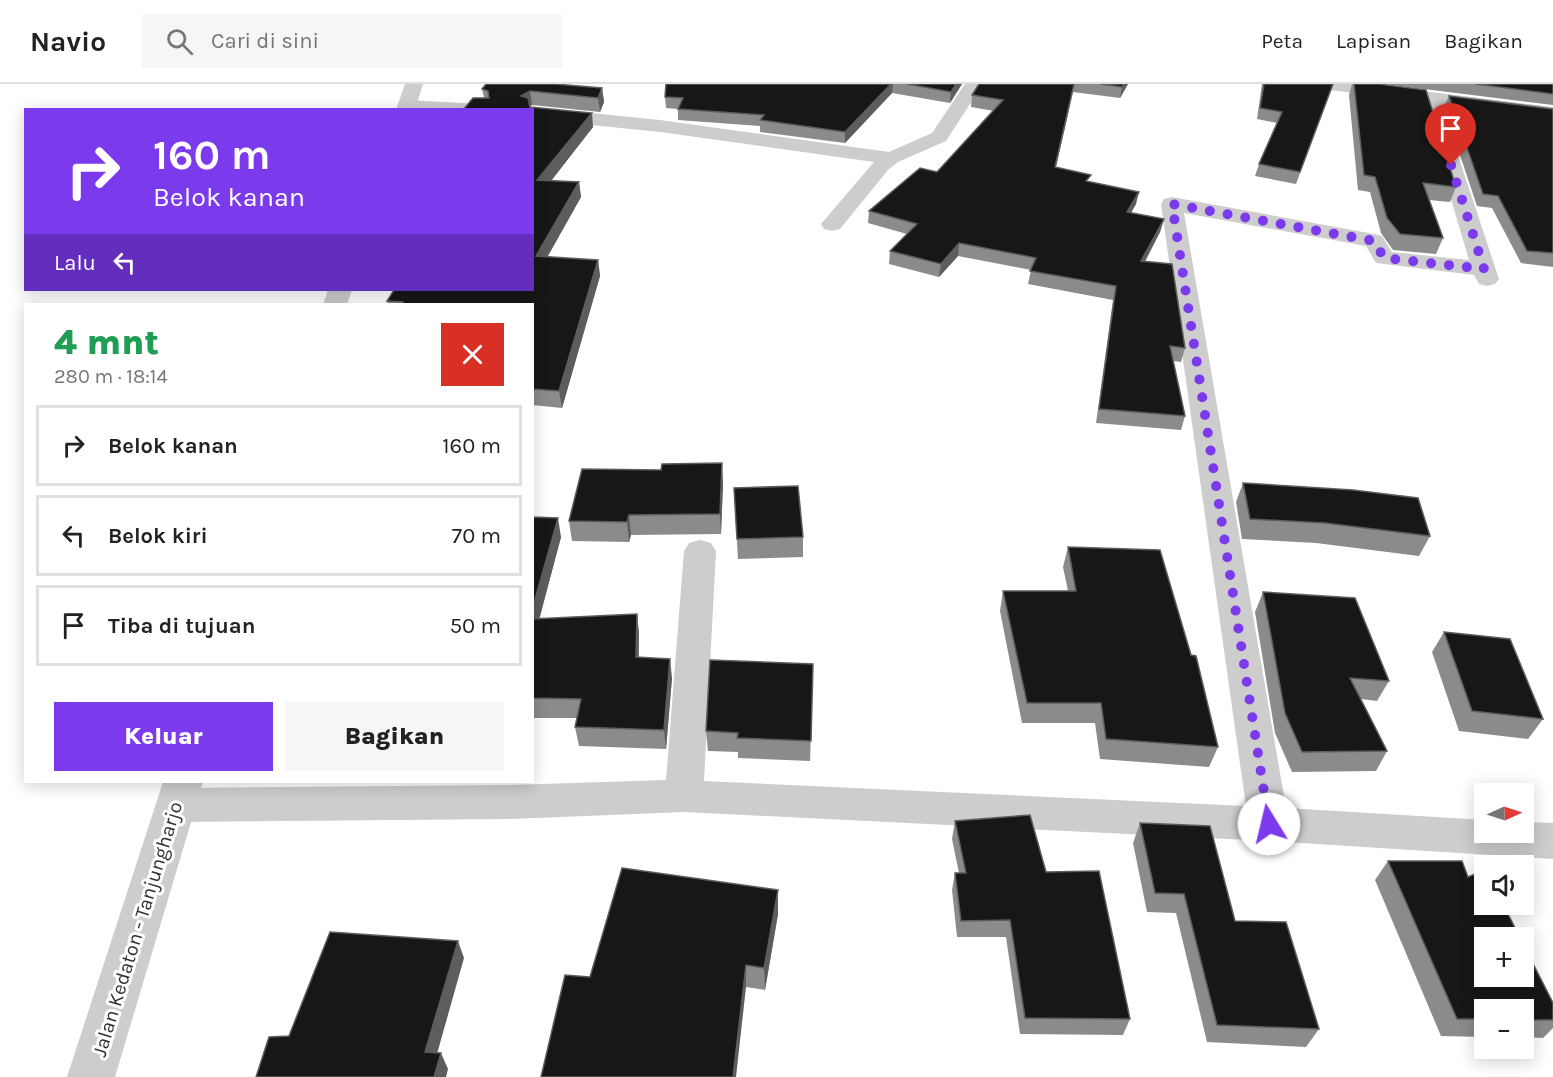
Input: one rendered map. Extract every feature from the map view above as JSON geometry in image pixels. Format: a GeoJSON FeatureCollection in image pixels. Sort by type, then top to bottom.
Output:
{"type":"FeatureCollection","features":[{"type":"Feature","properties":{"kind":"street"},"geometry":{"type":"LineString","coordinates":[[405,108],[414,84]]}},
{"type":"Feature","properties":{"kind":"street"},"geometry":{"type":"LineString","coordinates":[[832,224],[881,166],[891,158],[939,136],[974,84]]}},
{"type":"Feature","properties":{"kind":"street"},"geometry":{"type":"LineString","coordinates":[[1322,84],[1553,112]]}},
{"type":"Feature","properties":{"kind":"street"},"geometry":{"type":"LineString","coordinates":[[1269,824],[1172,204],[1374,241],[1384,258],[1486,274],[1430,98]]}},
{"type":"Feature","properties":{"kind":"street"},"geometry":{"type":"LineString","coordinates":[[534,113],[670,128],[891,158]]}},
{"type":"Feature","properties":{"kind":"street"},"geometry":{"type":"LineString","coordinates":[[684,796],[700,551]]}},
{"type":"Feature","properties":{"kind":"street"},"geometry":{"type":"LineString","coordinates":[[179,793],[511,802],[684,796],[1269,824],[1553,841]]}},
{"type":"Feature","properties":{"kind":"street","name":"Jalan Kedaton - Tanjungharjo"},"geometry":{"type":"LineString","coordinates":[[90,1077],[179,793]]}},
{"type":"Feature","properties":{"kind":"building"},"geometry":{"type":"Polygon","coordinates":[[[486,84],[555,84],[602,88],[598,98],[530,91],[521,96],[528,98],[530,107],[592,113],[537,180],[579,182],[536,256],[598,260],[559,391],[534,389],[534,303],[387,301],[393,291],[534,291],[534,108],[465,108],[473,98],[489,98],[488,91],[482,89],[486,84]]]}},
{"type":"Feature","properties":{"kind":"building"},"geometry":{"type":"Polygon","coordinates":[[[666,84],[891,84],[845,132],[760,120],[764,115],[678,109],[683,98],[665,97],[666,84]]]}},
{"type":"Feature","properties":{"kind":"building"},"geometry":{"type":"Polygon","coordinates":[[[907,84],[956,84],[951,92],[907,84]]]}},
{"type":"Feature","properties":{"kind":"building"},"geometry":{"type":"Polygon","coordinates":[[[979,84],[1074,84],[1055,167],[1091,175],[1086,181],[1139,192],[1127,212],[1164,219],[1141,261],[1172,264],[1185,348],[1170,346],[1185,416],[1099,409],[1116,286],[1030,271],[1036,258],[959,243],[941,264],[890,251],[917,224],[869,211],[920,168],[937,172],[1003,100],[972,95],[979,84]]]}},
{"type":"Feature","properties":{"kind":"building"},"geometry":{"type":"Polygon","coordinates":[[[1101,84],[1124,84],[1122,87],[1101,84]]]}},
{"type":"Feature","properties":{"kind":"building"},"geometry":{"type":"Polygon","coordinates":[[[1264,84],[1333,84],[1300,172],[1259,164],[1282,112],[1260,108],[1264,84]]]}},
{"type":"Feature","properties":{"kind":"building"},"geometry":{"type":"Polygon","coordinates":[[[1354,84],[1379,84],[1426,90],[1456,187],[1423,183],[1443,238],[1400,234],[1387,218],[1375,177],[1364,175],[1354,84]]]}},
{"type":"Feature","properties":{"kind":"building"},"geometry":{"type":"Polygon","coordinates":[[[1476,84],[1553,84],[1553,94],[1476,84]]]}},
{"type":"Feature","properties":{"kind":"building"},"geometry":{"type":"Polygon","coordinates":[[[1449,96],[1553,109],[1553,253],[1527,251],[1498,196],[1483,194],[1449,96]]]}},
{"type":"Feature","properties":{"kind":"building"},"geometry":{"type":"Polygon","coordinates":[[[722,463],[720,514],[629,515],[627,522],[569,521],[582,469],[661,470],[662,464],[722,463]]]}},
{"type":"Feature","properties":{"kind":"building"},"geometry":{"type":"Polygon","coordinates":[[[1243,483],[1353,490],[1418,498],[1430,536],[1325,523],[1250,519],[1243,483]]]}},
{"type":"Feature","properties":{"kind":"building"},"geometry":{"type":"Polygon","coordinates":[[[798,486],[803,537],[737,539],[734,488],[798,486]]]}},
{"type":"Feature","properties":{"kind":"building"},"geometry":{"type":"Polygon","coordinates":[[[534,517],[558,518],[534,603],[534,517]]]}},
{"type":"Feature","properties":{"kind":"building"},"geometry":{"type":"Polygon","coordinates":[[[1068,547],[1160,550],[1191,655],[1196,656],[1218,747],[1106,739],[1101,703],[1027,703],[1003,591],[1076,591],[1068,547]]]}},
{"type":"Feature","properties":{"kind":"building"},"geometry":{"type":"Polygon","coordinates":[[[1263,592],[1355,598],[1389,681],[1350,678],[1387,751],[1302,752],[1285,713],[1263,592]]]}},
{"type":"Feature","properties":{"kind":"building"},"geometry":{"type":"Polygon","coordinates":[[[637,614],[636,657],[670,659],[664,730],[575,727],[581,699],[534,698],[534,619],[637,614]]]}},
{"type":"Feature","properties":{"kind":"building"},"geometry":{"type":"Polygon","coordinates":[[[1444,632],[1510,639],[1543,719],[1472,711],[1444,632]]]}},
{"type":"Feature","properties":{"kind":"building"},"geometry":{"type":"Polygon","coordinates":[[[710,660],[813,664],[811,741],[737,738],[738,733],[706,731],[710,660]]]}},
{"type":"Feature","properties":{"kind":"building"},"geometry":{"type":"Polygon","coordinates":[[[1030,815],[1046,872],[1099,871],[1130,1019],[1025,1018],[1010,920],[961,921],[955,873],[966,873],[955,821],[1030,815]]]}},
{"type":"Feature","properties":{"kind":"building"},"geometry":{"type":"Polygon","coordinates":[[[1140,823],[1210,826],[1235,921],[1286,922],[1319,1029],[1217,1025],[1184,894],[1155,893],[1140,823]]]}},
{"type":"Feature","properties":{"kind":"building"},"geometry":{"type":"Polygon","coordinates":[[[1388,861],[1462,861],[1468,877],[1474,875],[1474,915],[1508,915],[1514,927],[1474,927],[1474,987],[1534,987],[1534,966],[1553,1003],[1553,1020],[1534,1020],[1534,999],[1474,999],[1474,1019],[1457,1019],[1388,861]]]}},
{"type":"Feature","properties":{"kind":"building"},"geometry":{"type":"Polygon","coordinates":[[[622,868],[778,890],[764,968],[746,965],[733,1077],[541,1077],[565,975],[590,977],[622,868]]]}},
{"type":"Feature","properties":{"kind":"building"},"geometry":{"type":"Polygon","coordinates":[[[330,932],[458,941],[425,1052],[441,1053],[434,1077],[256,1077],[269,1037],[289,1036],[330,932]]]}},
{"type":"Feature","properties":{"kind":"route"},"geometry":{"type":"LineString","coordinates":[[1269,824],[1172,204],[1374,241],[1384,258],[1484,269],[1451,165]]}}]}
